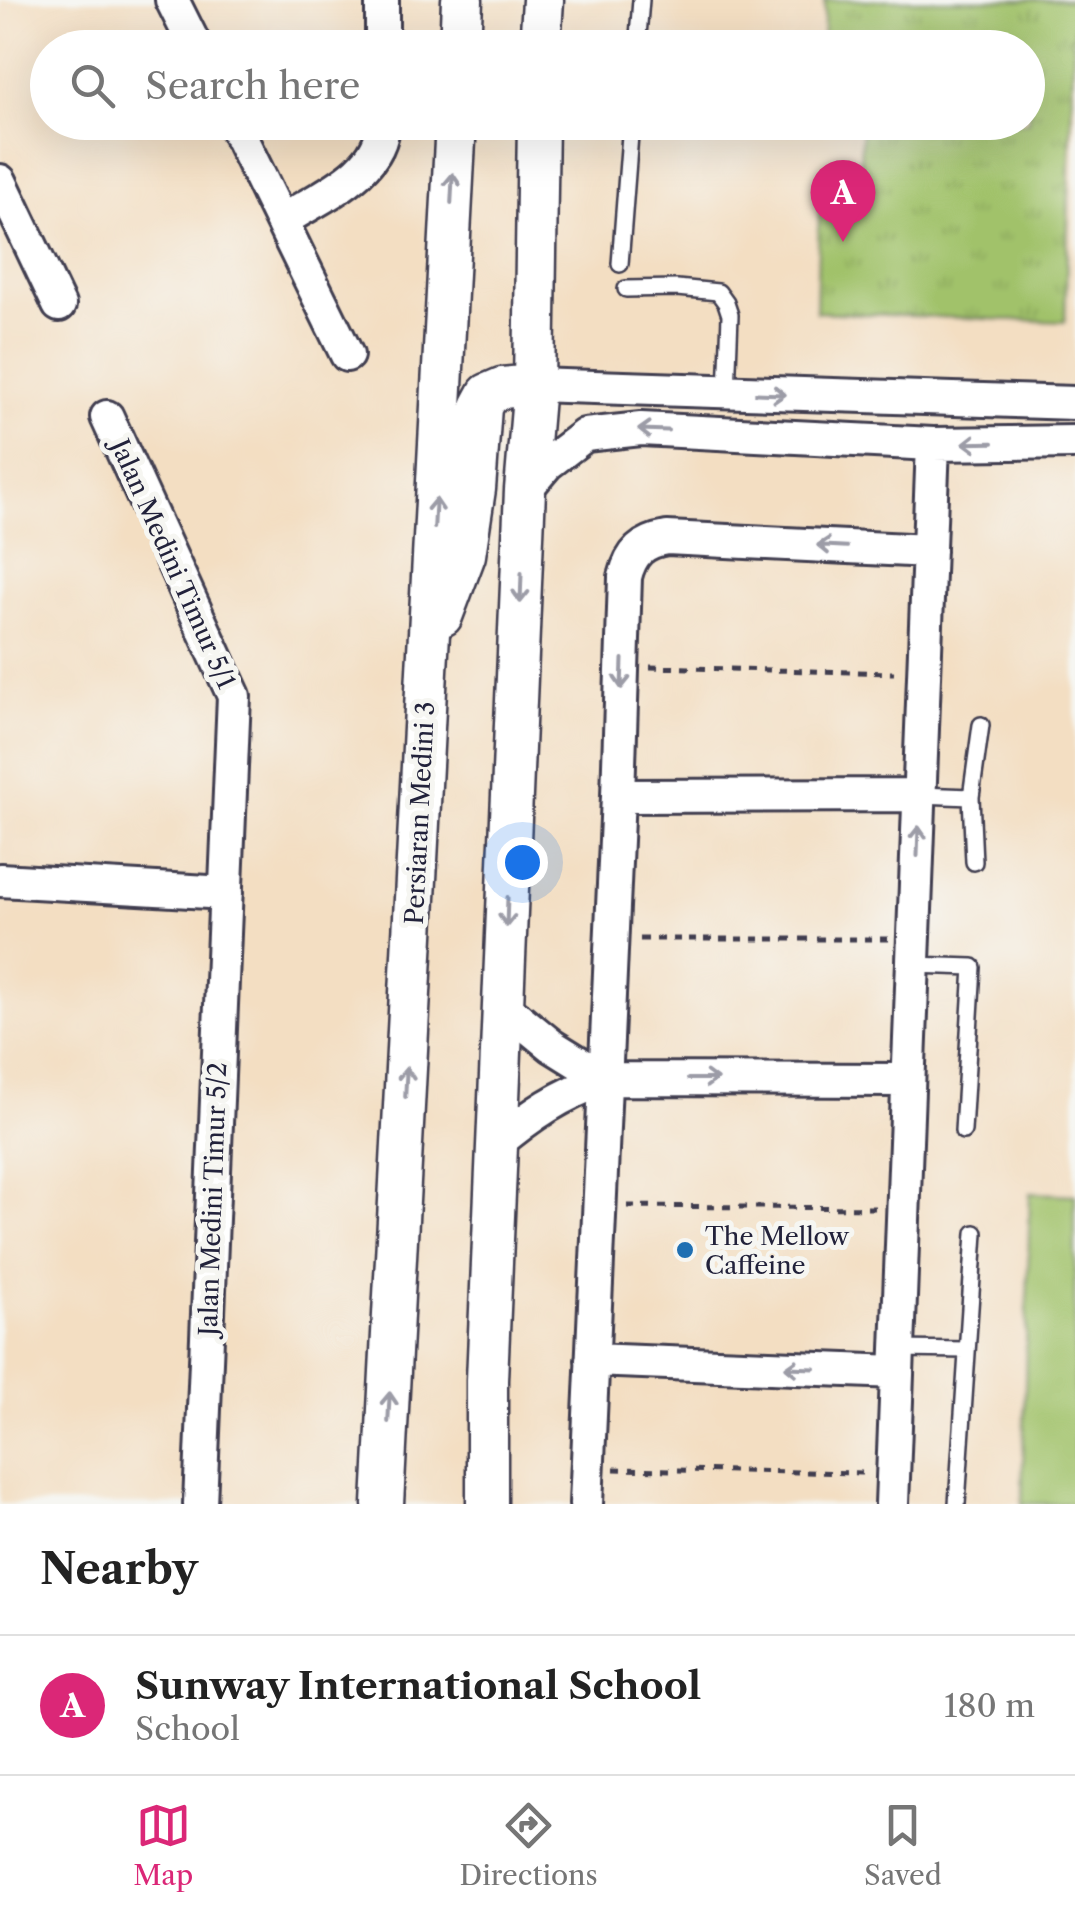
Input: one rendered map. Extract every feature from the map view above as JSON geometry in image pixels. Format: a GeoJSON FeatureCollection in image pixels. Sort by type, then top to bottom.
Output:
{"type":"FeatureCollection","features":[{"type":"Feature","properties":{"kind":"street"},"geometry":{"type":"LineString","coordinates":[[172,0],[187,30]]}},
{"type":"Feature","properties":{"kind":"street"},"geometry":{"type":"LineString","coordinates":[[382,0],[382,30]]}},
{"type":"Feature","properties":{"kind":"street"},"geometry":{"type":"LineString","coordinates":[[461,30],[462,0]]}},
{"type":"Feature","properties":{"kind":"street"},"geometry":{"type":"LineString","coordinates":[[541,30],[543,0]]}},
{"type":"Feature","properties":{"kind":"street"},"geometry":{"type":"LineString","coordinates":[[242,140],[347,355]]}},
{"type":"Feature","properties":{"kind":"street"},"geometry":{"type":"LineString","coordinates":[[282,220],[364,168],[377,152],[379,140]]}},
{"type":"Feature","properties":{"kind":"street","name":"Persiaran Medini 3"},"geometry":{"type":"LineString","coordinates":[[384,1504],[455,140]]}},
{"type":"Feature","properties":{"kind":"street"},"geometry":{"type":"LineString","coordinates":[[487,1504],[486,1380],[525,490],[534,385],[538,140]]}},
{"type":"Feature","properties":{"kind":"street"},"geometry":{"type":"LineString","coordinates":[[0,181],[59,305]]}},
{"type":"Feature","properties":{"kind":"street"},"geometry":{"type":"LineString","coordinates":[[428,650],[466,556],[481,407],[488,394],[502,388],[534,385],[1075,403]]}},
{"type":"Feature","properties":{"kind":"street","name":"Jalan Medini Timur 5/1"},"geometry":{"type":"LineString","coordinates":[[106,417],[234,696],[226,893]]}},
{"type":"Feature","properties":{"kind":"street"},"geometry":{"type":"LineString","coordinates":[[525,490],[547,464],[586,435],[641,428],[933,444],[1075,442]]}},
{"type":"Feature","properties":{"kind":"street"},"geometry":{"type":"LineString","coordinates":[[893,1489],[933,444]]}},
{"type":"Feature","properties":{"kind":"street"},"geometry":{"type":"LineString","coordinates":[[586,1504],[628,562],[651,540],[667,538],[929,552]]}},
{"type":"Feature","properties":{"kind":"street"},"geometry":{"type":"LineString","coordinates":[[618,796],[920,795]]}},
{"type":"Feature","properties":{"kind":"street"},"geometry":{"type":"LineString","coordinates":[[0,881],[226,893]]}},
{"type":"Feature","properties":{"kind":"street","name":"Jalan Medini Timur 5/2"},"geometry":{"type":"LineString","coordinates":[[200,1504],[226,893]]}},
{"type":"Feature","properties":{"kind":"street"},"geometry":{"type":"LineString","coordinates":[[503,1006],[552,1046],[605,1079]]}},
{"type":"Feature","properties":{"kind":"street"},"geometry":{"type":"LineString","coordinates":[[496,1144],[533,1112],[605,1079],[908,1080]]}},
{"type":"Feature","properties":{"kind":"street"},"geometry":{"type":"LineString","coordinates":[[592,1360],[898,1360]]}},
{"type":"Feature","properties":{"kind":"lane"},"geometry":{"type":"LineString","coordinates":[[639,30],[642,0]]}},
{"type":"Feature","properties":{"kind":"lane"},"geometry":{"type":"LineString","coordinates":[[620,264],[629,140]]}},
{"type":"Feature","properties":{"kind":"lane"},"geometry":{"type":"LineString","coordinates":[[626,289],[718,292],[730,314],[727,393]]}},
{"type":"Feature","properties":{"kind":"lane"},"geometry":{"type":"LineString","coordinates":[[974,862],[971,797],[981,725]]}},
{"type":"Feature","properties":{"kind":"lane"},"geometry":{"type":"LineString","coordinates":[[920,795],[971,797]]}},
{"type":"Feature","properties":{"kind":"lane"},"geometry":{"type":"LineString","coordinates":[[914,952],[972,967],[964,1132]]}},
{"type":"Feature","properties":{"kind":"lane"},"geometry":{"type":"LineString","coordinates":[[957,1504],[974,1233]]}},
{"type":"Feature","properties":{"kind":"lane"},"geometry":{"type":"LineString","coordinates":[[898,1360],[966,1350]]}},
{"type":"Feature","properties":{"kind":"path"},"geometry":{"type":"LineString","coordinates":[[622,666],[924,673]]}},
{"type":"Feature","properties":{"kind":"path"},"geometry":{"type":"LineString","coordinates":[[612,940],[914,952]]}},
{"type":"Feature","properties":{"kind":"path"},"geometry":{"type":"LineString","coordinates":[[599,1206],[904,1208]]}},
{"type":"Feature","properties":{"kind":"path"},"geometry":{"type":"LineString","coordinates":[[586,1468],[893,1489]]}},
{"type":"Feature","properties":{"kind":"green space"},"geometry":{"type":"Polygon","coordinates":[[[825,0],[1075,0],[1065,322],[816,312],[820,186],[859,187],[861,140],[1045,140],[1045,30],[824,30],[825,0]]]}},
{"type":"Feature","properties":{"kind":"green space"},"geometry":{"type":"Polygon","coordinates":[[[1030,1193],[1075,1195],[1075,1504],[1022,1504],[1030,1193]]]}},
{"type":"Feature","properties":{"kind":"place","name":"Sunway International School"},"geometry":{"type":"Point","coordinates":[843,242]}},
{"type":"Feature","properties":{"kind":"place","name":"The Mellow Caffeine"},"geometry":{"type":"Point","coordinates":[685,1250]}}]}
